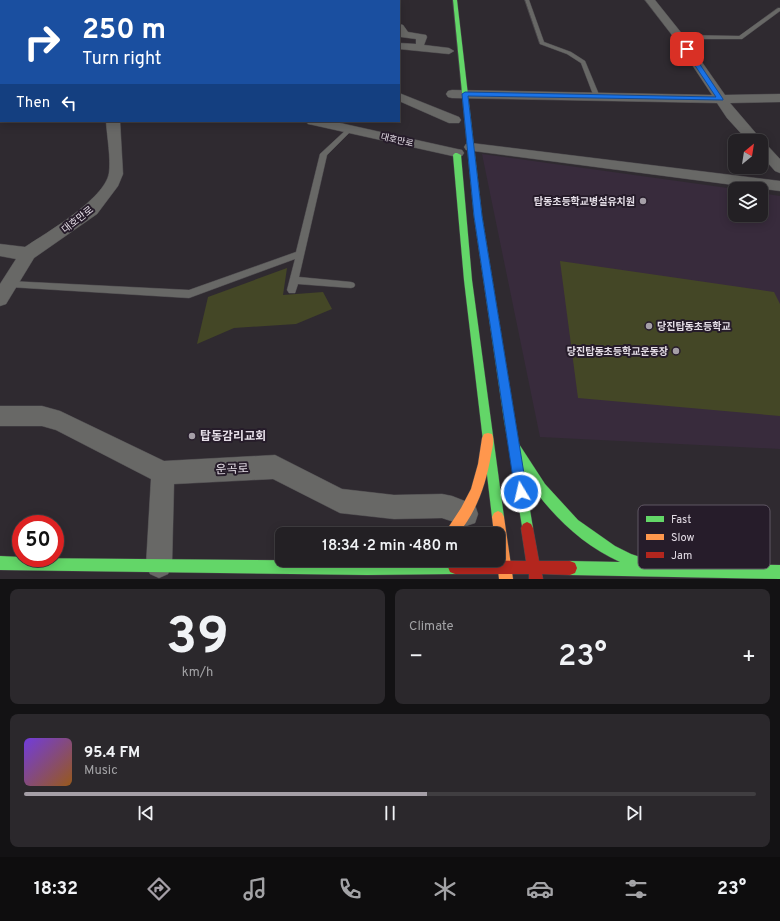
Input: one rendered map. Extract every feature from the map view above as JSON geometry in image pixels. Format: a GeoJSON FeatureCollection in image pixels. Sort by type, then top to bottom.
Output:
{"type":"FeatureCollection","features":[{"type":"Feature","properties":{"kind":"main road"},"geometry":{"type":"LineString","coordinates":[[455,0],[478,216],[536,579]]}},
{"type":"Feature","properties":{"kind":"main road"},"geometry":{"type":"LineString","coordinates":[[452,97],[454,124]]}},
{"type":"Feature","properties":{"kind":"main road"},"geometry":{"type":"LineString","coordinates":[[456,149],[468,280],[500,527]]}},
{"type":"Feature","properties":{"kind":"main road"},"geometry":{"type":"LineString","coordinates":[[456,527],[466,514],[481,476],[488,438]]}},
{"type":"Feature","properties":{"kind":"main road"},"geometry":{"type":"LineString","coordinates":[[514,447],[527,471],[541,491],[566,519],[579,531],[612,552],[638,563]]}},
{"type":"Feature","properties":{"kind":"main road"},"geometry":{"type":"LineString","coordinates":[[0,563],[367,568],[505,567],[534,569],[780,572]]}},
{"type":"Feature","properties":{"kind":"main road"},"geometry":{"type":"LineString","coordinates":[[367,568],[377,567]]}},
{"type":"Feature","properties":{"kind":"main road"},"geometry":{"type":"LineString","coordinates":[[505,567],[506,579]]}},
{"type":"Feature","properties":{"kind":"main road"},"geometry":{"type":"LineString","coordinates":[[663,569],[668,570]]}},
{"type":"Feature","properties":{"kind":"street"},"geometry":{"type":"LineString","coordinates":[[650,0],[679,37],[720,99],[749,134]]}},
{"type":"Feature","properties":{"kind":"street"},"geometry":{"type":"LineString","coordinates":[[400,29],[405,35],[422,37],[419,48]]}},
{"type":"Feature","properties":{"kind":"street"},"geometry":{"type":"LineString","coordinates":[[400,46],[448,51]]}},
{"type":"Feature","properties":{"kind":"street"},"geometry":{"type":"LineString","coordinates":[[452,97],[465,94],[720,99],[780,98]]}},
{"type":"Feature","properties":{"kind":"street"},"geometry":{"type":"LineString","coordinates":[[400,97],[454,124]]}},
{"type":"Feature","properties":{"kind":"street","name":"대호만로"},"geometry":{"type":"LineString","coordinates":[[0,299],[28,254],[91,210],[111,186],[116,174],[113,122]]}},
{"type":"Feature","properties":{"kind":"street","name":"대호만로"},"geometry":{"type":"LineString","coordinates":[[318,122],[456,149]]}},
{"type":"Feature","properties":{"kind":"street"},"geometry":{"type":"LineString","coordinates":[[471,147],[780,186]]}},
{"type":"Feature","properties":{"kind":"street"},"geometry":{"type":"LineString","coordinates":[[768,155],[780,168]]}},
{"type":"Feature","properties":{"kind":"street"},"geometry":{"type":"LineString","coordinates":[[0,250],[28,254]]}},
{"type":"Feature","properties":{"kind":"street","name":"운곡로"},"geometry":{"type":"LineString","coordinates":[[0,416],[42,416],[60,421],[163,473],[275,467],[340,501],[394,507],[442,506],[452,508],[466,514]]}},
{"type":"Feature","properties":{"kind":"street"},"geometry":{"type":"LineString","coordinates":[[159,565],[163,473]]}},
{"type":"Feature","properties":{"kind":"lane"},"geometry":{"type":"LineString","coordinates":[[527,0],[542,43],[569,53],[583,62],[597,97]]}},
{"type":"Feature","properties":{"kind":"lane"},"geometry":{"type":"LineString","coordinates":[[679,37],[740,38],[780,9]]}},
{"type":"Feature","properties":{"kind":"lane"},"geometry":{"type":"LineString","coordinates":[[292,290],[324,154],[350,129]]}},
{"type":"Feature","properties":{"kind":"lane"},"geometry":{"type":"LineString","coordinates":[[10,284],[189,294],[300,254]]}},
{"type":"Feature","properties":{"kind":"lane"},"geometry":{"type":"LineString","coordinates":[[295,280],[351,285]]}},
{"type":"Feature","properties":{"kind":"shaded area","name":"당진탑동초등학교"},"geometry":{"type":"Polygon","coordinates":[[[482,154],[728,188],[728,222],[768,222],[768,194],[780,196],[780,449],[540,437],[482,154]]]}},
{"type":"Feature","properties":{"kind":"green space","name":"당진탑동초등학교운동장"},"geometry":{"type":"Polygon","coordinates":[[[560,261],[774,292],[780,304],[780,416],[578,398],[560,261]]]}},
{"type":"Feature","properties":{"kind":"green space"},"geometry":{"type":"Polygon","coordinates":[[[287,268],[283,295],[323,292],[332,309],[296,324],[234,328],[197,344],[208,297],[287,268]]]}},
{"type":"Feature","properties":{"kind":"traffic: fast"},"geometry":{"type":"LineString","coordinates":[[455,0],[478,216],[527,528]]}},
{"type":"Feature","properties":{"kind":"traffic: fast"},"geometry":{"type":"LineString","coordinates":[[457,155],[468,280],[498,517]]}},
{"type":"Feature","properties":{"kind":"traffic: fast"},"geometry":{"type":"LineString","coordinates":[[514,447],[531,476],[562,513],[600,544],[611,551],[638,563]]}},
{"type":"Feature","properties":{"kind":"traffic: fast"},"geometry":{"type":"LineString","coordinates":[[0,563],[275,567]]}},
{"type":"Feature","properties":{"kind":"traffic: fast"},"geometry":{"type":"LineString","coordinates":[[294,567],[455,567]]}},
{"type":"Feature","properties":{"kind":"traffic: fast"},"geometry":{"type":"LineString","coordinates":[[570,568],[780,572]]}},
{"type":"Feature","properties":{"kind":"traffic: slow"},"geometry":{"type":"LineString","coordinates":[[456,527],[472,501],[480,477],[488,438]]}},
{"type":"Feature","properties":{"kind":"traffic: slow"},"geometry":{"type":"LineString","coordinates":[[498,517],[506,579]]}},
{"type":"Feature","properties":{"kind":"traffic: jam"},"geometry":{"type":"LineString","coordinates":[[527,528],[536,579]]}},
{"type":"Feature","properties":{"kind":"traffic: jam"},"geometry":{"type":"LineString","coordinates":[[455,567],[570,568]]}},
{"type":"Feature","properties":{"kind":"place","name":"탑동초등학교병설유치원"},"geometry":{"type":"Point","coordinates":[643,201]}},
{"type":"Feature","properties":{"kind":"place","name":"당진탑동초등학교"},"geometry":{"type":"Point","coordinates":[649,326]}},
{"type":"Feature","properties":{"kind":"place","name":"당진탑동초등학교운동장"},"geometry":{"type":"Point","coordinates":[676,351]}},
{"type":"Feature","properties":{"kind":"place","name":"탑동감리교회"},"geometry":{"type":"Point","coordinates":[192,436]}},
{"type":"Feature","properties":{"kind":"route"},"geometry":{"type":"LineString","coordinates":[[521,492],[478,216],[465,94],[720,99],[687,49]]}}]}
